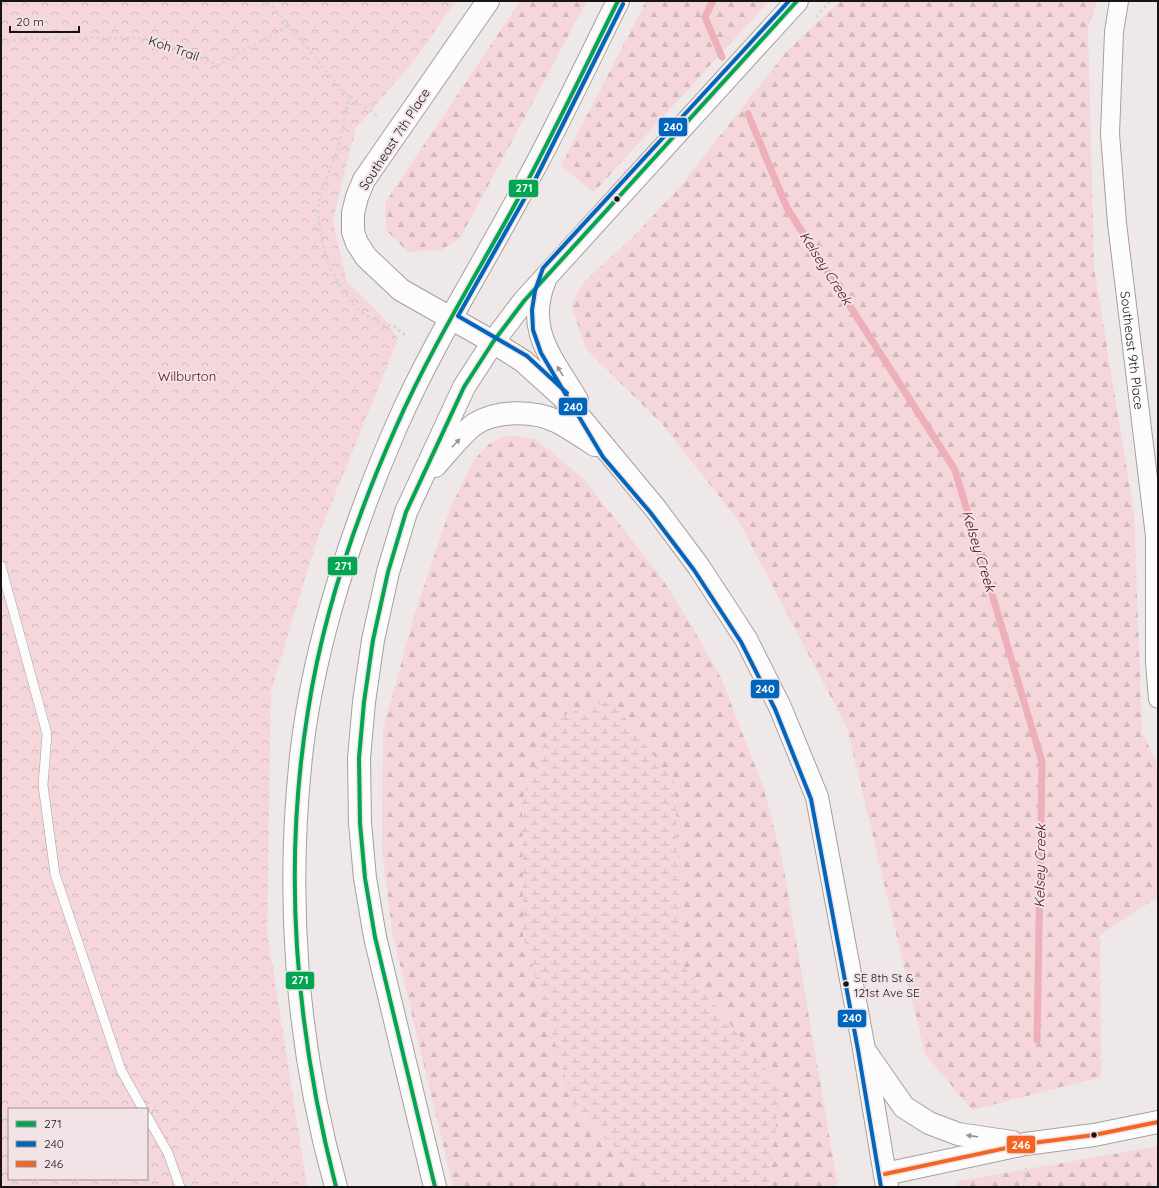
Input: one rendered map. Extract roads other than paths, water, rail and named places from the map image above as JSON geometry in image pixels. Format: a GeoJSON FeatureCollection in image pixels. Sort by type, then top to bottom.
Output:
{"type":"FeatureCollection","features":[{"type":"Feature","properties":{"kind":"main road","name":"Southeast 7th Place"},"geometry":{"type":"LineString","coordinates":[[488,1],[364,180],[357,197],[353,213],[353,232],[357,243],[366,257],[401,290],[493,342],[523,361],[563,397],[608,453]]}},
{"type":"Feature","properties":{"kind":"main road"},"geometry":{"type":"LineString","coordinates":[[336,1187],[320,1127],[304,1036],[297,959],[294,888],[296,826],[302,748],[310,697],[323,640],[356,531],[398,424],[450,318],[530,177],[618,1]]}},
{"type":"Feature","properties":{"kind":"main road"},"geometry":{"type":"LineString","coordinates":[[435,1187],[375,938],[365,878],[360,823],[360,744],[364,702],[373,640],[388,572],[401,527],[406,512],[464,387],[493,342],[548,272],[797,1]]}},
{"type":"Feature","properties":{"kind":"main road"},"geometry":{"type":"LineString","coordinates":[[548,272],[540,291],[537,307],[539,332],[546,350],[608,453],[655,508],[699,566],[746,639],[780,707],[818,797],[864,1049],[886,1181],[1026,1154],[1094,1135],[1158,1122]]}},
{"type":"Feature","properties":{"kind":"main road"},"geometry":{"type":"LineString","coordinates":[[421,482],[474,424],[490,417],[512,413],[557,422],[608,453]]}},
{"type":"Feature","properties":{"kind":"main road"},"geometry":{"type":"LineString","coordinates":[[864,1049],[904,1107],[929,1123],[958,1134],[1026,1154]]}},
{"type":"Feature","properties":{"kind":"street","name":"Southeast 9th Place"},"geometry":{"type":"LineString","coordinates":[[1119,1],[1114,32],[1110,134],[1117,223],[1155,536],[1156,662],[1158,699]]}},
{"type":"Feature","properties":{"kind":"lane"},"geometry":{"type":"LineString","coordinates":[[1,566],[47,734],[43,785],[54,874],[120,1070],[142,1108]]}},
{"type":"Feature","properties":{"kind":"lane"},"geometry":{"type":"LineString","coordinates":[[148,1118],[168,1153],[180,1187]]}},
{"type":"Feature","properties":{"kind":"waterway","name":"Kelsey Creek"},"geometry":{"type":"LineString","coordinates":[[713,1],[705,17],[722,57]]}},
{"type":"Feature","properties":{"kind":"waterway","name":"Kelsey Creek"},"geometry":{"type":"LineString","coordinates":[[748,114],[787,208],[955,470],[1042,762],[1037,1040]]}},
{"type":"Feature","properties":{"kind":"place","name":"SE 8th St & 121st Ave SE"},"geometry":{"type":"Point","coordinates":[846,984]}},
{"type":"Feature","properties":{"kind":"park label","name":"Wilburton"},"geometry":{"type":"Point","coordinates":[187,376]}}]}
